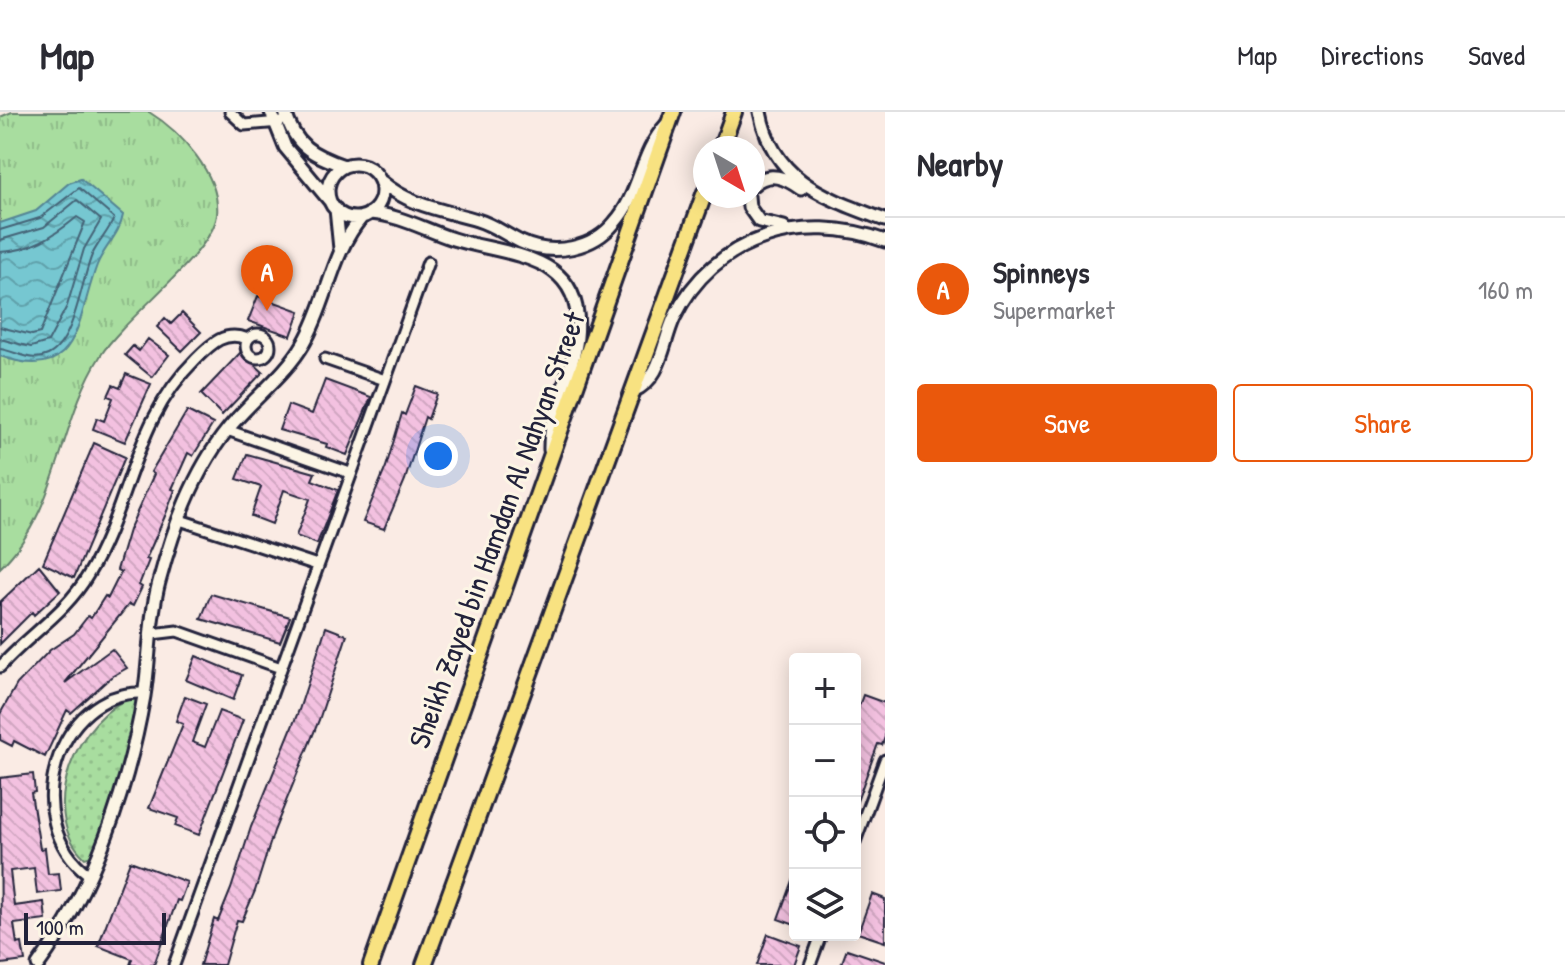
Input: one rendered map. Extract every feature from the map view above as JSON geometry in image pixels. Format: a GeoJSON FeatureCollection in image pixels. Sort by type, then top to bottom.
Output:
{"type":"FeatureCollection","features":[{"type":"Feature","properties":{"kind":"main road"},"geometry":{"type":"LineString","coordinates":[[725,136],[734,112]]}},
{"type":"Feature","properties":{"kind":"main road","name":"Sheikh Zayed bin Hamdan Al Nahyan Street"},"geometry":{"type":"LineString","coordinates":[[371,965],[671,117]]}},
{"type":"Feature","properties":{"kind":"main road"},"geometry":{"type":"LineString","coordinates":[[424,965],[699,208]]}},
{"type":"Feature","properties":{"kind":"street"},"geometry":{"type":"LineString","coordinates":[[760,112],[773,151],[805,185],[821,195],[885,220]]}},
{"type":"Feature","properties":{"kind":"street"},"geometry":{"type":"LineString","coordinates":[[231,113],[244,125],[286,115],[301,146],[320,158],[344,166]]}},
{"type":"Feature","properties":{"kind":"street"},"geometry":{"type":"LineString","coordinates":[[272,117],[285,147],[333,206],[348,217],[366,215],[417,225],[453,239],[530,256],[554,272],[569,293],[577,316],[577,340],[555,407],[550,454]]}},
{"type":"Feature","properties":{"kind":"street"},"geometry":{"type":"LineString","coordinates":[[340,250],[330,182],[344,166],[353,163],[371,168],[382,182],[403,197],[487,223],[532,247],[557,250],[582,245],[604,233],[621,214],[650,147],[671,117]]}},
{"type":"Feature","properties":{"kind":"street"},"geometry":{"type":"LineString","coordinates":[[765,177],[778,177],[809,194],[821,195]]}},
{"type":"Feature","properties":{"kind":"street"},"geometry":{"type":"LineString","coordinates":[[41,963],[88,874],[122,789],[144,693],[158,586],[180,520],[203,466],[227,430],[281,374],[304,343],[340,250],[381,200],[382,182]]}},
{"type":"Feature","properties":{"kind":"street"},"geometry":{"type":"LineString","coordinates":[[417,225],[424,205]]}},
{"type":"Feature","properties":{"kind":"street"},"geometry":{"type":"LineString","coordinates":[[750,208],[759,221],[775,227],[835,227],[885,241]]}},
{"type":"Feature","properties":{"kind":"street"},"geometry":{"type":"LineString","coordinates":[[633,391],[652,377],[674,319],[704,275],[753,242],[797,228]]}},
{"type":"Feature","properties":{"kind":"street"},"geometry":{"type":"LineString","coordinates":[[174,965],[428,262]]}},
{"type":"Feature","properties":{"kind":"street"},"geometry":{"type":"LineString","coordinates":[[0,667],[61,610],[88,576],[165,393],[217,339],[232,335],[248,339]]}},
{"type":"Feature","properties":{"kind":"street"},"geometry":{"type":"LineString","coordinates":[[325,359],[385,380]]}},
{"type":"Feature","properties":{"kind":"street"},"geometry":{"type":"LineString","coordinates":[[227,430],[350,473]]}},
{"type":"Feature","properties":{"kind":"street"},"geometry":{"type":"LineString","coordinates":[[180,520],[317,565]]}},
{"type":"Feature","properties":{"kind":"street"},"geometry":{"type":"LineString","coordinates":[[152,634],[177,631],[281,668]]}},
{"type":"Feature","properties":{"kind":"street"},"geometry":{"type":"LineString","coordinates":[[88,874],[71,860],[57,840],[51,800],[54,771],[74,731],[98,706],[116,696],[144,693]]}},
{"type":"Feature","properties":{"kind":"street"},"geometry":{"type":"LineString","coordinates":[[861,826],[885,760]]}},
{"type":"Feature","properties":{"kind":"street"},"geometry":{"type":"LineString","coordinates":[[810,965],[819,941]]}},
{"type":"Feature","properties":{"kind":"green space"},"geometry":{"type":"Polygon","coordinates":[[[12,112],[149,112],[173,130],[196,156],[212,185],[217,215],[212,231],[200,248],[101,355],[87,381],[35,520],[20,545],[0,568],[0,117],[12,112]]]}},
{"type":"Feature","properties":{"kind":"green space"},"geometry":{"type":"Polygon","coordinates":[[[136,695],[141,700],[135,736],[95,855],[85,858],[70,838],[64,816],[64,791],[70,766],[81,743],[97,722],[115,706],[136,695]]]}},
{"type":"Feature","properties":{"kind":"water"},"geometry":{"type":"Polygon","coordinates":[[[81,179],[123,215],[119,228],[97,265],[71,342],[60,355],[46,362],[26,363],[0,356],[0,223],[36,211],[69,183],[81,179]]]}},
{"type":"Feature","properties":{"kind":"building"},"geometry":{"type":"Polygon","coordinates":[[[258,296],[300,311],[291,336],[248,321],[258,296]]]}},
{"type":"Feature","properties":{"kind":"building"},"geometry":{"type":"Polygon","coordinates":[[[182,313],[201,332],[182,351],[157,327],[165,318],[171,324],[182,313]]]}},
{"type":"Feature","properties":{"kind":"building"},"geometry":{"type":"Polygon","coordinates":[[[148,339],[169,355],[152,377],[125,355],[133,346],[139,351],[148,339]]]}},
{"type":"Feature","properties":{"kind":"building"},"geometry":{"type":"Polygon","coordinates":[[[241,352],[263,372],[222,415],[201,394],[241,352]]]}},
{"type":"Feature","properties":{"kind":"building"},"geometry":{"type":"Polygon","coordinates":[[[126,374],[151,384],[125,442],[93,429],[97,418],[104,421],[113,398],[108,396],[113,385],[120,388],[126,374]]]}},
{"type":"Feature","properties":{"kind":"building"},"geometry":{"type":"Polygon","coordinates":[[[325,380],[371,397],[347,455],[326,447],[327,444],[279,430],[288,405],[312,414],[325,380]]]}},
{"type":"Feature","properties":{"kind":"building"},"geometry":{"type":"Polygon","coordinates":[[[416,386],[437,394],[428,419],[425,417],[405,480],[384,529],[363,522],[386,467],[402,413],[405,415],[416,386]]]}},
{"type":"Feature","properties":{"kind":"building"},"geometry":{"type":"Polygon","coordinates":[[[187,411],[213,424],[193,456],[188,453],[172,489],[175,490],[146,559],[149,560],[139,585],[142,587],[133,606],[129,604],[65,683],[112,649],[127,668],[111,677],[71,713],[67,710],[45,757],[14,741],[12,746],[0,740],[0,714],[17,684],[50,650],[74,634],[88,616],[91,618],[105,596],[108,598],[121,572],[117,570],[129,530],[154,474],[151,472],[187,411]]]}},
{"type":"Feature","properties":{"kind":"building"},"geometry":{"type":"Polygon","coordinates":[[[94,443],[125,457],[74,578],[43,563],[94,443]]]}},
{"type":"Feature","properties":{"kind":"building"},"geometry":{"type":"Polygon","coordinates":[[[247,454],[315,473],[312,480],[338,490],[317,544],[296,536],[310,499],[284,490],[272,524],[251,516],[261,487],[237,479],[247,454]]]}},
{"type":"Feature","properties":{"kind":"building"},"geometry":{"type":"Polygon","coordinates":[[[39,565],[60,591],[34,615],[32,612],[0,644],[0,602],[39,565]]]}},
{"type":"Feature","properties":{"kind":"building"},"geometry":{"type":"Polygon","coordinates":[[[211,594],[290,617],[280,642],[201,619],[211,594]]]}},
{"type":"Feature","properties":{"kind":"building"},"geometry":{"type":"Polygon","coordinates":[[[326,627],[347,635],[319,720],[274,831],[255,891],[242,921],[237,920],[224,965],[200,965],[214,919],[218,921],[251,827],[299,710],[326,627]]]}},
{"type":"Feature","properties":{"kind":"building"},"geometry":{"type":"Polygon","coordinates":[[[196,656],[242,675],[233,700],[186,680],[196,656]]]}},
{"type":"Feature","properties":{"kind":"building"},"geometry":{"type":"Polygon","coordinates":[[[863,695],[885,703],[885,737],[882,745],[878,744],[861,790],[861,725],[863,695]]]}},
{"type":"Feature","properties":{"kind":"building"},"geometry":{"type":"Polygon","coordinates":[[[185,696],[206,704],[192,742],[205,747],[219,711],[243,720],[199,835],[175,826],[178,818],[149,808],[183,724],[176,721],[185,696]]]}},
{"type":"Feature","properties":{"kind":"building"},"geometry":{"type":"Polygon","coordinates":[[[33,774],[35,792],[31,793],[40,849],[45,848],[48,874],[59,873],[61,891],[37,894],[34,868],[10,871],[14,906],[44,902],[46,920],[14,924],[17,944],[22,943],[25,961],[1,964],[0,778],[33,774]]]}},
{"type":"Feature","properties":{"kind":"building"},"geometry":{"type":"Polygon","coordinates":[[[130,861],[187,882],[180,901],[177,900],[154,965],[130,965],[132,959],[98,946],[130,861]]]}},
{"type":"Feature","properties":{"kind":"building"},"geometry":{"type":"Polygon","coordinates":[[[789,889],[789,923],[778,919],[789,889]]]}},
{"type":"Feature","properties":{"kind":"building"},"geometry":{"type":"Polygon","coordinates":[[[872,894],[885,899],[885,942],[861,934],[861,925],[872,894]]]}},
{"type":"Feature","properties":{"kind":"building"},"geometry":{"type":"Polygon","coordinates":[[[768,934],[801,946],[794,965],[757,965],[768,934]]]}},
{"type":"Feature","properties":{"kind":"building"},"geometry":{"type":"Polygon","coordinates":[[[847,949],[885,962],[885,965],[841,965],[847,949]]]}},
{"type":"Feature","properties":{"kind":"place","name":"Spinneys"},"geometry":{"type":"Point","coordinates":[267,311]}}]}
